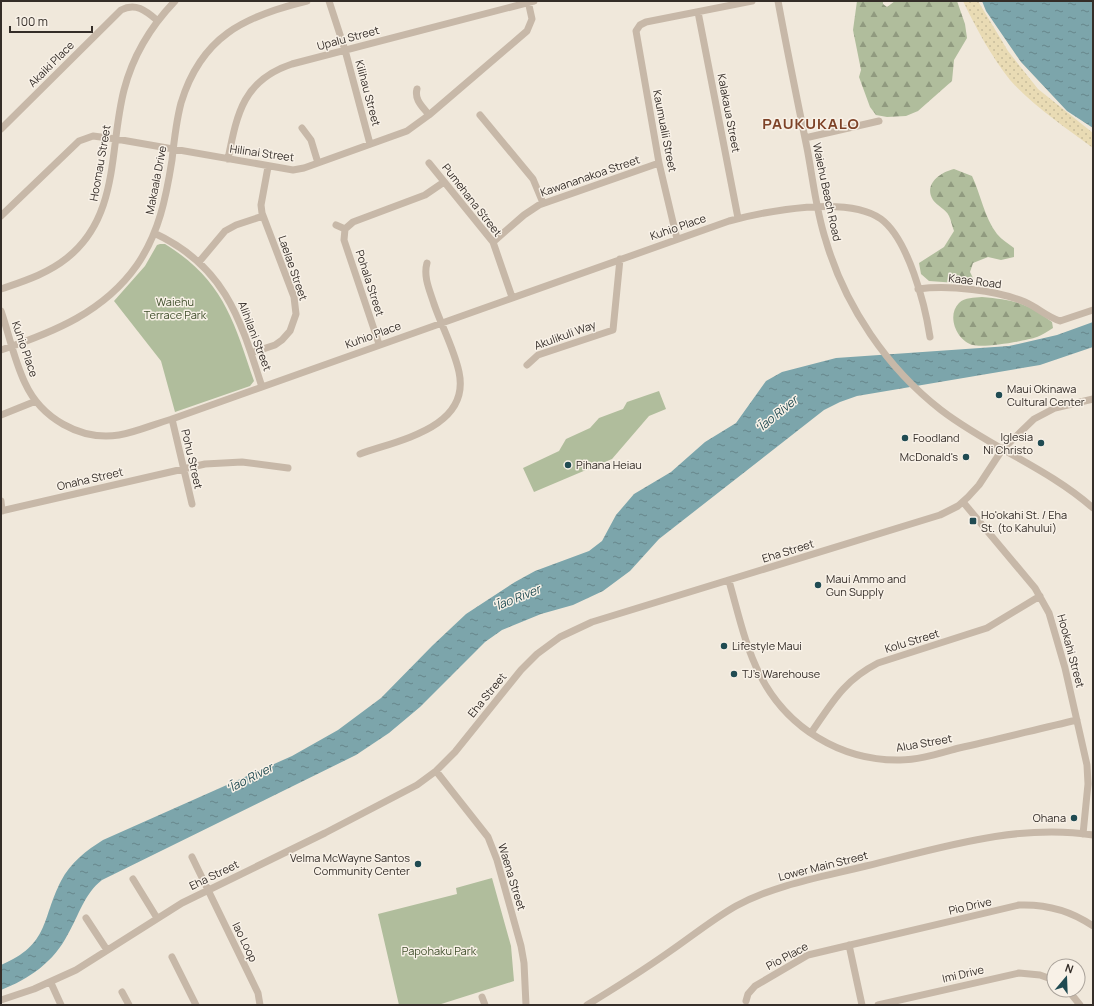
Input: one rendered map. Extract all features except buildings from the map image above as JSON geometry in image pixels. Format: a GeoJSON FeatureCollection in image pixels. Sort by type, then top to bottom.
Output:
{"type":"FeatureCollection","features":[{"type":"Feature","properties":{"kind":"street","name":"Hoomau Street"},"geometry":{"type":"LineString","coordinates":[[1,289],[31,278],[56,266],[78,248],[98,219],[106,200],[124,90],[130,70],[139,50],[158,21],[175,1]]}},
{"type":"Feature","properties":{"kind":"street","name":"Makaala Drive"},"geometry":{"type":"LineString","coordinates":[[1,350],[58,329],[94,308],[110,296],[128,276],[144,253],[154,234],[163,210],[179,113],[185,90],[195,70],[209,51],[231,30],[272,9],[307,1]]}},
{"type":"Feature","properties":{"kind":"street","name":"Kilihau Street"},"geometry":{"type":"LineString","coordinates":[[329,1],[345,50],[370,144]]}},
{"type":"Feature","properties":{"kind":"street"},"geometry":{"type":"LineString","coordinates":[[698,12],[752,1]]}},
{"type":"Feature","properties":{"kind":"street","name":"Waiehu Beach Road"},"geometry":{"type":"LineString","coordinates":[[778,1],[825,241],[845,292],[857,315],[904,376],[940,409],[1002,450],[1062,484],[1093,508]]}},
{"type":"Feature","properties":{"kind":"street","name":"Hilinai Street"},"geometry":{"type":"LineString","coordinates":[[1,216],[76,143],[93,136],[268,167],[293,170],[318,163],[401,134],[430,115],[527,31],[532,19],[530,2]]}},
{"type":"Feature","properties":{"kind":"street","name":"Upalu Street"},"geometry":{"type":"LineString","coordinates":[[228,159],[240,110],[248,94],[261,81],[284,67],[530,2]]}},
{"type":"Feature","properties":{"kind":"street","name":"Akaiki Place"},"geometry":{"type":"LineString","coordinates":[[1,129],[121,10],[130,7],[139,8],[158,21]]}},
{"type":"Feature","properties":{"kind":"street","name":"Kaumualii Street"},"geometry":{"type":"LineString","coordinates":[[677,238],[659,163],[636,35],[638,27],[646,22],[698,12]]}},
{"type":"Feature","properties":{"kind":"street","name":"Kalakaua Street"},"geometry":{"type":"LineString","coordinates":[[698,12],[738,218]]}},
{"type":"Feature","properties":{"kind":"street"},"geometry":{"type":"LineString","coordinates":[[417,89],[418,102],[430,115]]}},
{"type":"Feature","properties":{"kind":"street"},"geometry":{"type":"LineString","coordinates":[[480,115],[533,180],[544,203]]}},
{"type":"Feature","properties":{"kind":"street"},"geometry":{"type":"LineString","coordinates":[[805,138],[879,121]]}},
{"type":"Feature","properties":{"kind":"street"},"geometry":{"type":"LineString","coordinates":[[302,128],[311,140],[318,163]]}},
{"type":"Feature","properties":{"kind":"street","name":"Pumehana Street"},"geometry":{"type":"LineString","coordinates":[[429,163],[493,242],[512,297]]}},
{"type":"Feature","properties":{"kind":"street","name":"Kawananakoa Street"},"geometry":{"type":"LineString","coordinates":[[493,242],[524,215],[544,203],[659,163]]}},
{"type":"Feature","properties":{"kind":"street","name":"Laelae Street"},"geometry":{"type":"LineString","coordinates":[[251,353],[271,347],[282,340],[290,331],[296,314],[294,297],[263,216],[261,205],[268,167]]}},
{"type":"Feature","properties":{"kind":"street"},"geometry":{"type":"LineString","coordinates":[[336,225],[345,229],[353,222],[425,195],[444,182]]}},
{"type":"Feature","properties":{"kind":"street"},"geometry":{"type":"LineString","coordinates":[[818,207],[853,208],[868,212],[881,219],[892,229],[900,241],[918,289],[927,316],[930,337]]}},
{"type":"Feature","properties":{"kind":"street","name":"Kuhio Place"},"geometry":{"type":"LineString","coordinates":[[1,311],[24,382],[36,401],[49,415],[62,424],[76,430],[97,435],[128,433],[262,387],[677,238],[738,218],[792,209],[818,207]]}},
{"type":"Feature","properties":{"kind":"street"},"geometry":{"type":"LineString","coordinates":[[199,262],[228,228],[263,216]]}},
{"type":"Feature","properties":{"kind":"street","name":"Pohala Street"},"geometry":{"type":"LineString","coordinates":[[345,229],[344,240],[379,344]]}},
{"type":"Feature","properties":{"kind":"street","name":"Alihilani Street"},"geometry":{"type":"LineString","coordinates":[[154,234],[174,243],[199,262],[210,273],[231,302],[251,353],[262,387]]}},
{"type":"Feature","properties":{"kind":"street","name":"Akulikuli Way"},"geometry":{"type":"LineString","coordinates":[[527,365],[538,355],[613,330],[620,259]]}},
{"type":"Feature","properties":{"kind":"street"},"geometry":{"type":"LineString","coordinates":[[360,454],[432,427],[442,421],[453,408],[459,393],[460,376],[440,322],[426,276],[427,263]]}},
{"type":"Feature","properties":{"kind":"street","name":"Kaae Road"},"geometry":{"type":"LineString","coordinates":[[918,289],[933,287],[997,293],[1026,303],[1060,321],[1093,310]]}},
{"type":"Feature","properties":{"kind":"street","name":"Eha Street"},"geometry":{"type":"LineString","coordinates":[[1,1000],[51,983],[157,918],[208,890],[325,833],[416,785],[436,771],[455,752],[521,670],[537,654],[555,640],[592,622],[949,512],[963,502],[979,485],[1002,450],[1040,414],[1055,408],[1093,399]]}},
{"type":"Feature","properties":{"kind":"street"},"geometry":{"type":"LineString","coordinates":[[1,415],[36,401]]}},
{"type":"Feature","properties":{"kind":"street","name":"Pohu Street"},"geometry":{"type":"LineString","coordinates":[[172,418],[192,504]]}},
{"type":"Feature","properties":{"kind":"street","name":"Onaha Street"},"geometry":{"type":"LineString","coordinates":[[2,511],[183,468],[230,462],[288,468]]}},
{"type":"Feature","properties":{"kind":"street"},"geometry":{"type":"LineString","coordinates":[[1,501],[2,511]]}},
{"type":"Feature","properties":{"kind":"street","name":"Hookahi Street"},"geometry":{"type":"LineString","coordinates":[[963,502],[1040,596],[1049,612],[1055,629],[1088,771],[1083,834]]}},
{"type":"Feature","properties":{"kind":"street","name":"Alua Street"},"geometry":{"type":"LineString","coordinates":[[729,581],[760,675],[784,710],[811,734],[837,748],[861,756],[902,760],[932,755],[1077,720]]}},
{"type":"Feature","properties":{"kind":"street","name":"Kolu Street"},"geometry":{"type":"LineString","coordinates":[[811,734],[838,694],[862,671],[878,663],[987,628],[1040,596]]}},
{"type":"Feature","properties":{"kind":"street","name":"Waena Street"},"geometry":{"type":"LineString","coordinates":[[436,771],[481,827],[492,846],[521,946],[524,963],[526,1005]]}},
{"type":"Feature","properties":{"kind":"street","name":"Lower Main Street"},"geometry":{"type":"LineString","coordinates":[[588,1005],[628,980],[730,910],[751,899],[781,887],[999,836],[1050,832],[1093,835]]}},
{"type":"Feature","properties":{"kind":"street","name":"Iao Loop"},"geometry":{"type":"LineString","coordinates":[[192,857],[258,993],[260,1005]]}},
{"type":"Feature","properties":{"kind":"street"},"geometry":{"type":"LineString","coordinates":[[133,879],[157,918]]}},
{"type":"Feature","properties":{"kind":"street","name":"Pio Drive"},"geometry":{"type":"LineString","coordinates":[[849,945],[1018,906],[1042,906],[1065,911],[1093,926]]}},
{"type":"Feature","properties":{"kind":"street"},"geometry":{"type":"LineString","coordinates":[[86,918],[107,950]]}},
{"type":"Feature","properties":{"kind":"street"},"geometry":{"type":"LineString","coordinates":[[849,945],[862,1005]]}},
{"type":"Feature","properties":{"kind":"street","name":"Pio Place"},"geometry":{"type":"LineString","coordinates":[[746,1001],[748,994],[755,986],[798,960],[819,952],[849,945]]}},
{"type":"Feature","properties":{"kind":"street"},"geometry":{"type":"LineString","coordinates":[[172,957],[196,1005]]}},
{"type":"Feature","properties":{"kind":"street","name":"Imi Drive"},"geometry":{"type":"LineString","coordinates":[[878,1005],[1019,973],[1040,975],[1046,977]]}},
{"type":"Feature","properties":{"kind":"street"},"geometry":{"type":"LineString","coordinates":[[51,983],[61,1005]]}},
{"type":"Feature","properties":{"kind":"street"},"geometry":{"type":"LineString","coordinates":[[122,992],[128,1005]]}},
{"type":"Feature","properties":{"kind":"street"},"geometry":{"type":"LineString","coordinates":[[482,997],[485,1005]]}},
{"type":"Feature","properties":{"kind":"green space"},"geometry":{"type":"Polygon","coordinates":[[[857,1],[883,1],[883,4],[887,7],[895,1],[957,1],[965,24],[967,38],[954,60],[952,81],[918,111],[906,116],[887,117],[876,115],[870,107],[859,77],[861,70],[853,30],[857,1]]]}},
{"type":"Feature","properties":{"kind":"green space"},"geometry":{"type":"Polygon","coordinates":[[[954,169],[972,176],[989,220],[997,234],[1014,248],[1014,257],[1001,260],[988,257],[973,263],[970,272],[974,280],[971,284],[929,281],[921,274],[919,263],[944,247],[954,231],[948,214],[933,200],[930,194],[930,189],[932,184],[939,176],[954,169]]]}},
{"type":"Feature","properties":{"kind":"green space","name":"Waiehu Terrace Park"},"geometry":{"type":"Polygon","coordinates":[[[165,244],[185,258],[213,287],[232,320],[254,381],[250,386],[175,412],[161,361],[114,301],[145,266],[157,245],[165,244]]]}},
{"type":"Feature","properties":{"kind":"green space"},"geometry":{"type":"Polygon","coordinates":[[[982,297],[1002,299],[1027,306],[1052,322],[1053,328],[1037,337],[1015,342],[979,346],[967,343],[962,339],[955,327],[953,314],[955,308],[964,300],[982,297]]]}},
{"type":"Feature","properties":{"kind":"green space"},"geometry":{"type":"Polygon","coordinates":[[[659,391],[666,409],[649,416],[612,459],[534,492],[523,468],[559,451],[566,439],[590,428],[599,418],[623,409],[627,402],[659,391]]]}},
{"type":"Feature","properties":{"kind":"green space","name":"Papohaku Park"},"geometry":{"type":"Polygon","coordinates":[[[492,878],[511,946],[514,981],[438,1005],[399,1005],[378,914],[457,894],[456,888],[492,878]]]}},
{"type":"Feature","properties":{"kind":"sand"},"geometry":{"type":"Polygon","coordinates":[[[963,1],[978,1],[1008,51],[1038,89],[1093,133],[1093,148],[1028,98],[1010,80],[984,42],[963,1]]]}},
{"type":"Feature","properties":{"kind":"water"},"geometry":{"type":"Polygon","coordinates":[[[982,1],[1093,1],[1093,128],[1067,111],[1021,62],[986,11],[982,1]]]}},
{"type":"Feature","properties":{"kind":"water","name":"ʻĪao River"},"geometry":{"type":"Polygon","coordinates":[[[1093,322],[1093,347],[1040,365],[857,396],[824,410],[659,539],[630,571],[603,591],[573,605],[541,614],[502,630],[485,642],[420,707],[389,733],[356,755],[102,880],[86,898],[68,934],[56,953],[31,975],[1,990],[1,965],[17,957],[36,939],[42,930],[55,895],[65,874],[74,863],[91,848],[103,840],[292,756],[338,730],[381,698],[466,614],[515,582],[535,571],[589,551],[602,541],[616,515],[634,494],[671,472],[705,442],[736,423],[766,381],[782,372],[836,358],[1009,346],[1057,335],[1093,322]]]}},
{"type":"Feature","properties":{"kind":"place","name":"Maui Okinawa Cultural Center"},"geometry":{"type":"Point","coordinates":[999,395]}},
{"type":"Feature","properties":{"kind":"place","name":"Foodland"},"geometry":{"type":"Point","coordinates":[905,438]}},
{"type":"Feature","properties":{"kind":"place","name":"Iglesia Ni Christo"},"geometry":{"type":"Point","coordinates":[1041,443]}},
{"type":"Feature","properties":{"kind":"place","name":"McDonald's"},"geometry":{"type":"Point","coordinates":[966,457]}},
{"type":"Feature","properties":{"kind":"place","name":"Pihana Heiau"},"geometry":{"type":"Point","coordinates":[568,465]}},
{"type":"Feature","properties":{"kind":"place","name":"Ho'okahi St. / Eha St. (to Kahului)"},"geometry":{"type":"Point","coordinates":[973,521]}},
{"type":"Feature","properties":{"kind":"place","name":"Maui Ammo and Gun Supply"},"geometry":{"type":"Point","coordinates":[818,585]}},
{"type":"Feature","properties":{"kind":"place","name":"Lifestyle Maui"},"geometry":{"type":"Point","coordinates":[724,646]}},
{"type":"Feature","properties":{"kind":"place","name":"TJ’s Warehouse"},"geometry":{"type":"Point","coordinates":[734,674]}},
{"type":"Feature","properties":{"kind":"place","name":"Ohana"},"geometry":{"type":"Point","coordinates":[1074,818]}},
{"type":"Feature","properties":{"kind":"place","name":"Velma McWayne Santos Community Center"},"geometry":{"type":"Point","coordinates":[418,864]}},
{"type":"Feature","properties":{"kind":"district","name":"PAUKUKALO"},"geometry":{"type":"Point","coordinates":[811,124]}}]}
